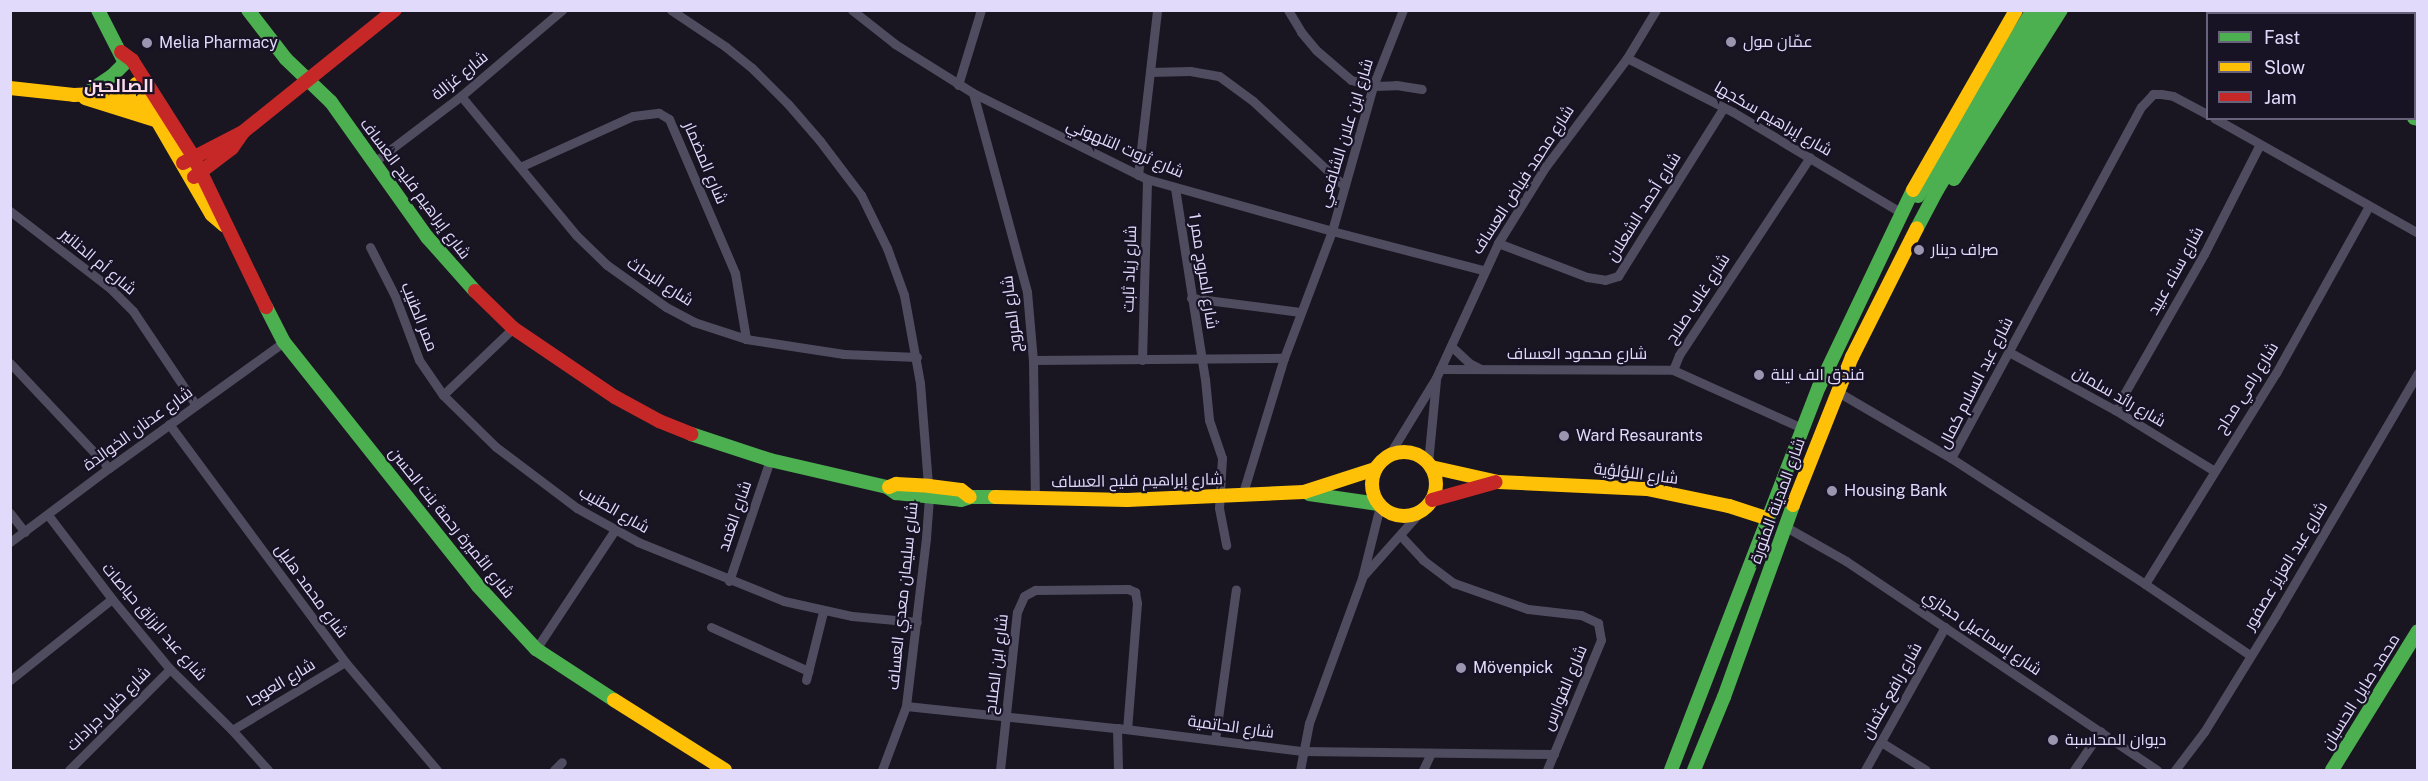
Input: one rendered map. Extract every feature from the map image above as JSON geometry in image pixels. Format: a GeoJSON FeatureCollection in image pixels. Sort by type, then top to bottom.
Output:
{"type":"FeatureCollection","features":[{"type":"Feature","properties":{"kind":"street","name":"شارع الأميرة رحمة بنت الحسن"},"geometry":{"type":"LineString","coordinates":[[98,10],[148,106],[164,119]]}},
{"type":"Feature","properties":{"kind":"street","name":"شارع إبراهيم فليح العساف"},"geometry":{"type":"LineString","coordinates":[[248,10],[275,46],[331,102],[427,237],[459,275],[513,328],[615,397],[659,420],[770,460],[887,487],[896,484],[929,491],[961,490],[970,496],[1035,499],[1220,497],[1304,492],[1350,479],[1375,469]]}},
{"type":"Feature","properties":{"kind":"street","name":"شارع غزالة"},"geometry":{"type":"LineString","coordinates":[[374,162],[461,96],[562,10]]}},
{"type":"Feature","properties":{"kind":"street","name":"شارع سليمان معدي العساف"},"geometry":{"type":"LineString","coordinates":[[671,10],[726,47],[752,68],[793,110],[861,195],[898,275],[917,357],[929,491],[917,622],[906,706],[882,771]]}},
{"type":"Feature","properties":{"kind":"street","name":"شارع ثروت التلهوني"},"geometry":{"type":"LineString","coordinates":[[852,10],[895,44],[958,85],[1143,177],[1332,231],[1483,270]]}},
{"type":"Feature","properties":{"kind":"street"},"geometry":{"type":"LineString","coordinates":[[958,85],[981,10]]}},
{"type":"Feature","properties":{"kind":"street","name":"شارع زياد ثابت"},"geometry":{"type":"LineString","coordinates":[[1142,360],[1143,177],[1157,10]]}},
{"type":"Feature","properties":{"kind":"street"},"geometry":{"type":"LineString","coordinates":[[1288,10],[1300,33],[1328,62],[1352,80],[1373,86],[1385,84],[1422,88]]}},
{"type":"Feature","properties":{"kind":"street","name":"شارع ابن علان الشافعي"},"geometry":{"type":"LineString","coordinates":[[1242,496],[1284,358],[1332,231],[1373,86],[1402,10]]}},
{"type":"Feature","properties":{"kind":"street","name":"شارع محمد فياض العساف"},"geometry":{"type":"LineString","coordinates":[[1389,455],[1438,373],[1483,270],[1498,243],[1567,136],[1627,58],[1656,10]]}},
{"type":"Feature","properties":{"kind":"street","name":"شارع المدينة المنورة"},"geometry":{"type":"LineString","coordinates":[[1671,771],[1802,428],[1900,212],[2016,10]]}},
{"type":"Feature","properties":{"kind":"street","name":"شارع المدينة المنورة"},"geometry":{"type":"LineString","coordinates":[[1884,251],[2033,10]]}},
{"type":"Feature","properties":{"kind":"street","name":"شارع المدينة المنورة"},"geometry":{"type":"LineString","coordinates":[[1694,771],[1811,455],[1868,324],[1964,144],[2047,10]]}},
{"type":"Feature","properties":{"kind":"street","name":"شارع المدينة المنورة"},"geometry":{"type":"LineString","coordinates":[[1908,249],[2061,10]]}},
{"type":"Feature","properties":{"kind":"street"},"geometry":{"type":"LineString","coordinates":[[188,159],[243,132],[310,82],[390,12]]}},
{"type":"Feature","properties":{"kind":"street","name":"شارع الأميرة رحمة بنت الحسن"},"geometry":{"type":"LineString","coordinates":[[122,58],[132,60],[196,175],[222,212],[224,225],[284,342],[478,586],[536,649],[725,771]]}},
{"type":"Feature","properties":{"kind":"street"},"geometry":{"type":"LineString","coordinates":[[79,94],[112,76],[122,58]]}},
{"type":"Feature","properties":{"kind":"street","name":"شارع إبراهيم سكجها"},"geometry":{"type":"LineString","coordinates":[[1627,58],[1724,107],[1900,212]]}},
{"type":"Feature","properties":{"kind":"street"},"geometry":{"type":"LineString","coordinates":[[1150,72],[1190,71],[1219,76],[1252,101],[1344,186]]}},
{"type":"Feature","properties":{"kind":"street"},"geometry":{"type":"LineString","coordinates":[[10,88],[79,94],[109,93],[148,106]]}},
{"type":"Feature","properties":{"kind":"street","name":"شارع المروج"},"geometry":{"type":"LineString","coordinates":[[973,93],[1002,207],[1023,271],[1033,360],[1284,358]]}},
{"type":"Feature","properties":{"kind":"street"},"geometry":{"type":"LineString","coordinates":[[79,94],[164,119]]}},
{"type":"Feature","properties":{"kind":"street","name":"شارع عبد السلام كمال"},"geometry":{"type":"LineString","coordinates":[[2206,114],[2173,96],[2153,94],[2146,100],[2135,115],[1951,458],[2250,655]]}},
{"type":"Feature","properties":{"kind":"street","name":"شارع البحاث"},"geometry":{"type":"LineString","coordinates":[[461,96],[556,213],[607,265],[666,307],[694,322],[746,339],[844,354],[917,357]]}},
{"type":"Feature","properties":{"kind":"street","name":"شارع أحمد الشعلان"},"geometry":{"type":"LineString","coordinates":[[1498,243],[1587,277],[1605,280],[1618,276],[1724,107]]}},
{"type":"Feature","properties":{"kind":"street","name":"شارع المضمار"},"geometry":{"type":"LineString","coordinates":[[520,167],[633,116],[659,113],[669,119],[735,273],[746,339]]}},
{"type":"Feature","properties":{"kind":"street"},"geometry":{"type":"LineString","coordinates":[[2218,120],[2418,233]]}},
{"type":"Feature","properties":{"kind":"street"},"geometry":{"type":"LineString","coordinates":[[196,175],[232,148],[243,132]]}},
{"type":"Feature","properties":{"kind":"street","name":"شارع سناء عبيد"},"geometry":{"type":"LineString","coordinates":[[2115,410],[2204,254],[2260,144]]}},
{"type":"Feature","properties":{"kind":"street","name":"شارع غالب صلاح"},"geometry":{"type":"LineString","coordinates":[[1802,428],[1673,370],[1684,347],[1810,157]]}},
{"type":"Feature","properties":{"kind":"street","name":"شارع المروج ممر 1"},"geometry":{"type":"LineString","coordinates":[[1175,188],[1202,359],[1209,420],[1222,458],[1220,497],[1226,545]]}},
{"type":"Feature","properties":{"kind":"street","name":"شارع رامي مداح"},"geometry":{"type":"LineString","coordinates":[[2145,584],[2213,470],[2276,372],[2369,206]]}},
{"type":"Feature","properties":{"kind":"street","name":"شارع أم الدنانير"},"geometry":{"type":"LineString","coordinates":[[10,211],[110,288],[133,311],[196,405]]}},
{"type":"Feature","properties":{"kind":"street","name":"ممر الطنيب"},"geometry":{"type":"LineString","coordinates":[[370,247],[395,296],[418,360],[443,395]]}},
{"type":"Feature","properties":{"kind":"street"},"geometry":{"type":"LineString","coordinates":[[1191,298],[1300,312]]}},
{"type":"Feature","properties":{"kind":"street"},"geometry":{"type":"LineString","coordinates":[[443,395],[513,328]]}},
{"type":"Feature","properties":{"kind":"street","name":"شارع عدنان الخوالدة"},"geometry":{"type":"LineString","coordinates":[[10,542],[284,342]]}},
{"type":"Feature","properties":{"kind":"street"},"geometry":{"type":"LineString","coordinates":[[1450,346],[1469,363],[1481,369]]}},
{"type":"Feature","properties":{"kind":"street","name":"شارع رائد سلمان"},"geometry":{"type":"LineString","coordinates":[[2008,352],[2115,410],[2213,470]]}},
{"type":"Feature","properties":{"kind":"street"},"geometry":{"type":"LineString","coordinates":[[1033,360],[1035,499]]}},
{"type":"Feature","properties":{"kind":"street"},"geometry":{"type":"LineString","coordinates":[[10,363],[109,468]]}},
{"type":"Feature","properties":{"kind":"street","name":"شارع محمود العساف"},"geometry":{"type":"LineString","coordinates":[[1438,373],[1481,369],[1673,370]]}},
{"type":"Feature","properties":{"kind":"street","name":"شارع محمد فياض العساف"},"geometry":{"type":"LineString","coordinates":[[1430,465],[1438,373]]}},
{"type":"Feature","properties":{"kind":"street","name":"شارع عبد العزيز عصفور"},"geometry":{"type":"LineString","coordinates":[[2175,771],[2204,732],[2418,373]]}},
{"type":"Feature","properties":{"kind":"street"},"geometry":{"type":"LineString","coordinates":[[1838,392],[1951,458]]}},
{"type":"Feature","properties":{"kind":"street","name":"شارع الطنيب"},"geometry":{"type":"LineString","coordinates":[[443,395],[496,447],[577,508],[614,531],[729,581],[784,601],[823,612],[917,622]]}},
{"type":"Feature","properties":{"kind":"street","name":"شارع محمد هليل"},"geometry":{"type":"LineString","coordinates":[[169,424],[345,662],[437,771]]}},
{"type":"Feature","properties":{"kind":"street"},"geometry":{"type":"LineString","coordinates":[[1362,578],[1432,500],[1436,477],[1430,465],[1410,453],[1389,455],[1375,469],[1371,487],[1379,505],[1392,514],[1407,516],[1420,512]]}},
{"type":"Feature","properties":{"kind":"street","name":"شارع الغمد"},"geometry":{"type":"LineString","coordinates":[[729,581],[770,460]]}},
{"type":"Feature","properties":{"kind":"street","name":"شارع اللؤلؤية"},"geometry":{"type":"LineString","coordinates":[[1430,465],[1498,482],[1647,489],[1767,518]]}},
{"type":"Feature","properties":{"kind":"street","name":"شارع اللؤلؤية"},"geometry":{"type":"LineString","coordinates":[[1432,500],[1498,482]]}},
{"type":"Feature","properties":{"kind":"street","name":"شارع إبراهيم فليح العساف"},"geometry":{"type":"LineString","coordinates":[[1304,492],[1379,505]]}},
{"type":"Feature","properties":{"kind":"street"},"geometry":{"type":"LineString","coordinates":[[1300,771],[1302,752],[1319,693],[1362,578],[1379,505]]}},
{"type":"Feature","properties":{"kind":"street"},"geometry":{"type":"LineString","coordinates":[[10,513],[25,532]]}},
{"type":"Feature","properties":{"kind":"street","name":"شارع عبد الرزاق حياصات"},"geometry":{"type":"LineString","coordinates":[[48,515],[112,599],[170,669],[232,730],[268,771]]}},
{"type":"Feature","properties":{"kind":"street","name":"شارع إسماعيل حجازي"},"geometry":{"type":"LineString","coordinates":[[1786,527],[1846,561],[2101,731],[2157,771]]}},
{"type":"Feature","properties":{"kind":"street"},"geometry":{"type":"LineString","coordinates":[[536,649],[614,531]]}},
{"type":"Feature","properties":{"kind":"street","name":"شارع الفوارس"},"geometry":{"type":"LineString","coordinates":[[1400,535],[1423,560],[1454,583],[1519,606],[1581,615],[1598,623],[1601,640],[1547,771]]}},
{"type":"Feature","properties":{"kind":"street","name":"شارع ابن الصلاح"},"geometry":{"type":"LineString","coordinates":[[1000,771],[1017,612],[1024,596],[1035,590],[1128,589],[1135,592],[1137,603],[1127,729]]}},
{"type":"Feature","properties":{"kind":"street"},"geometry":{"type":"LineString","coordinates":[[1215,740],[1236,589]]}},
{"type":"Feature","properties":{"kind":"street"},"geometry":{"type":"LineString","coordinates":[[10,680],[112,599]]}},
{"type":"Feature","properties":{"kind":"street"},"geometry":{"type":"LineString","coordinates":[[711,627],[807,676],[823,612]]}},
{"type":"Feature","properties":{"kind":"street","name":"شارع رافع عثمان"},"geometry":{"type":"LineString","coordinates":[[1865,771],[1945,627]]}},
{"type":"Feature","properties":{"kind":"street","name":"محمد صايل الحسبان"},"geometry":{"type":"LineString","coordinates":[[2332,771],[2418,631]]}},
{"type":"Feature","properties":{"kind":"street","name":"شارع العوجا"},"geometry":{"type":"LineString","coordinates":[[232,730],[345,662]]}},
{"type":"Feature","properties":{"kind":"street","name":"شارع خليل جرادات"},"geometry":{"type":"LineString","coordinates":[[69,771],[170,669]]}},
{"type":"Feature","properties":{"kind":"street","name":"شارع الحاتمية"},"geometry":{"type":"LineString","coordinates":[[906,706],[1127,729],[1302,752],[1554,754]]}},
{"type":"Feature","properties":{"kind":"street"},"geometry":{"type":"LineString","coordinates":[[1117,728],[1118,771]]}},
{"type":"Feature","properties":{"kind":"street"},"geometry":{"type":"LineString","coordinates":[[2074,771],[2101,731]]}},
{"type":"Feature","properties":{"kind":"street"},"geometry":{"type":"LineString","coordinates":[[1881,742],[1926,771]]}},
{"type":"Feature","properties":{"kind":"street"},"geometry":{"type":"LineString","coordinates":[[1424,771],[1431,753]]}},
{"type":"Feature","properties":{"kind":"street"},"geometry":{"type":"LineString","coordinates":[[554,771],[562,762]]}},
{"type":"Feature","properties":{"kind":"traffic: fast"},"geometry":{"type":"LineString","coordinates":[[98,10],[123,59]]}},
{"type":"Feature","properties":{"kind":"traffic: fast"},"geometry":{"type":"LineString","coordinates":[[248,10],[286,59],[331,102],[427,237],[475,291]]}},
{"type":"Feature","properties":{"kind":"traffic: fast"},"geometry":{"type":"LineString","coordinates":[[1918,196],[2033,10]]}},
{"type":"Feature","properties":{"kind":"traffic: fast"},"geometry":{"type":"LineString","coordinates":[[1917,228],[1937,190],[2047,10]]}},
{"type":"Feature","properties":{"kind":"traffic: fast"},"geometry":{"type":"LineString","coordinates":[[1954,179],[2061,10]]}},
{"type":"Feature","properties":{"kind":"traffic: fast"},"geometry":{"type":"LineString","coordinates":[[88,92],[112,76],[124,64]]}},
{"type":"Feature","properties":{"kind":"traffic: fast"},"geometry":{"type":"LineString","coordinates":[[1671,770],[1819,387],[1913,190]]}},
{"type":"Feature","properties":{"kind":"traffic: fast"},"geometry":{"type":"LineString","coordinates":[[266,307],[284,342],[478,586],[536,649],[614,700]]}},
{"type":"Feature","properties":{"kind":"traffic: fast"},"geometry":{"type":"LineString","coordinates":[[691,434],[770,460],[887,487],[896,493],[961,500],[970,497],[995,497]]}},
{"type":"Feature","properties":{"kind":"traffic: fast"},"geometry":{"type":"LineString","coordinates":[[1309,494],[1378,504]]}},
{"type":"Feature","properties":{"kind":"traffic: fast"},"geometry":{"type":"LineString","coordinates":[[1694,770],[1724,697],[1793,505]]}},
{"type":"Feature","properties":{"kind":"traffic: fast"},"geometry":{"type":"LineString","coordinates":[[2332,770],[2418,631]]}},
{"type":"Feature","properties":{"kind":"traffic: slow"},"geometry":{"type":"LineString","coordinates":[[1913,190],[2016,10]]}},
{"type":"Feature","properties":{"kind":"traffic: slow"},"geometry":{"type":"LineString","coordinates":[[136,84],[212,215],[224,225]]}},
{"type":"Feature","properties":{"kind":"traffic: slow"},"geometry":{"type":"LineString","coordinates":[[10,88],[74,95],[109,93],[150,106]]}},
{"type":"Feature","properties":{"kind":"traffic: slow"},"geometry":{"type":"LineString","coordinates":[[85,98],[158,121]]}},
{"type":"Feature","properties":{"kind":"traffic: slow"},"geometry":{"type":"LineString","coordinates":[[1793,505],[1852,357],[1917,228]]}},
{"type":"Feature","properties":{"kind":"traffic: slow"},"geometry":{"type":"LineString","coordinates":[[1404,452],[1422,457],[1427,461],[1431,466],[1436,484],[1431,502],[1427,507],[1422,511],[1404,516],[1386,511],[1381,507],[1377,502],[1372,484],[1377,466],[1381,461],[1386,457],[1404,452]]}},
{"type":"Feature","properties":{"kind":"traffic: slow"},"geometry":{"type":"LineString","coordinates":[[1431,467],[1498,482],[1647,489],[1729,506],[1767,518]]}},
{"type":"Feature","properties":{"kind":"traffic: slow"},"geometry":{"type":"LineString","coordinates":[[995,497],[1127,500],[1304,492],[1375,469]]}},
{"type":"Feature","properties":{"kind":"traffic: slow"},"geometry":{"type":"LineString","coordinates":[[889,487],[896,484],[929,486],[961,490],[970,497]]}},
{"type":"Feature","properties":{"kind":"traffic: slow"},"geometry":{"type":"LineString","coordinates":[[614,700],[725,770]]}},
{"type":"Feature","properties":{"kind":"traffic: jam"},"geometry":{"type":"LineString","coordinates":[[183,163],[243,132],[395,10]]}},
{"type":"Feature","properties":{"kind":"traffic: jam"},"geometry":{"type":"LineString","coordinates":[[121,52],[132,60],[193,156],[266,307]]}},
{"type":"Feature","properties":{"kind":"traffic: jam"},"geometry":{"type":"LineString","coordinates":[[194,177],[232,148],[243,132]]}},
{"type":"Feature","properties":{"kind":"traffic: jam"},"geometry":{"type":"LineString","coordinates":[[475,291],[513,328],[615,397],[659,421],[691,434]]}},
{"type":"Feature","properties":{"kind":"traffic: jam"},"geometry":{"type":"LineString","coordinates":[[1432,500],[1496,482]]}},
{"type":"Feature","properties":{"kind":"place","name":"عمّان مول"},"geometry":{"type":"Point","coordinates":[1731,42]}},
{"type":"Feature","properties":{"kind":"place","name":"Melia Pharmacy"},"geometry":{"type":"Point","coordinates":[147,43]}},
{"type":"Feature","properties":{"kind":"place","name":"صراف دينار"},"geometry":{"type":"Point","coordinates":[1919,250]}},
{"type":"Feature","properties":{"kind":"place","name":"فندق الف ليلة"},"geometry":{"type":"Point","coordinates":[1759,375]}},
{"type":"Feature","properties":{"kind":"place","name":"Ward Resaurants"},"geometry":{"type":"Point","coordinates":[1564,436]}},
{"type":"Feature","properties":{"kind":"place","name":"Housing Bank"},"geometry":{"type":"Point","coordinates":[1832,491]}},
{"type":"Feature","properties":{"kind":"place","name":"Mövenpick"},"geometry":{"type":"Point","coordinates":[1461,668]}},
{"type":"Feature","properties":{"kind":"place","name":"ديوان المحاسبة"},"geometry":{"type":"Point","coordinates":[2053,740]}},
{"type":"Feature","properties":{"kind":"district","name":"الصالحين"},"geometry":{"type":"Point","coordinates":[119,86]}}]}
